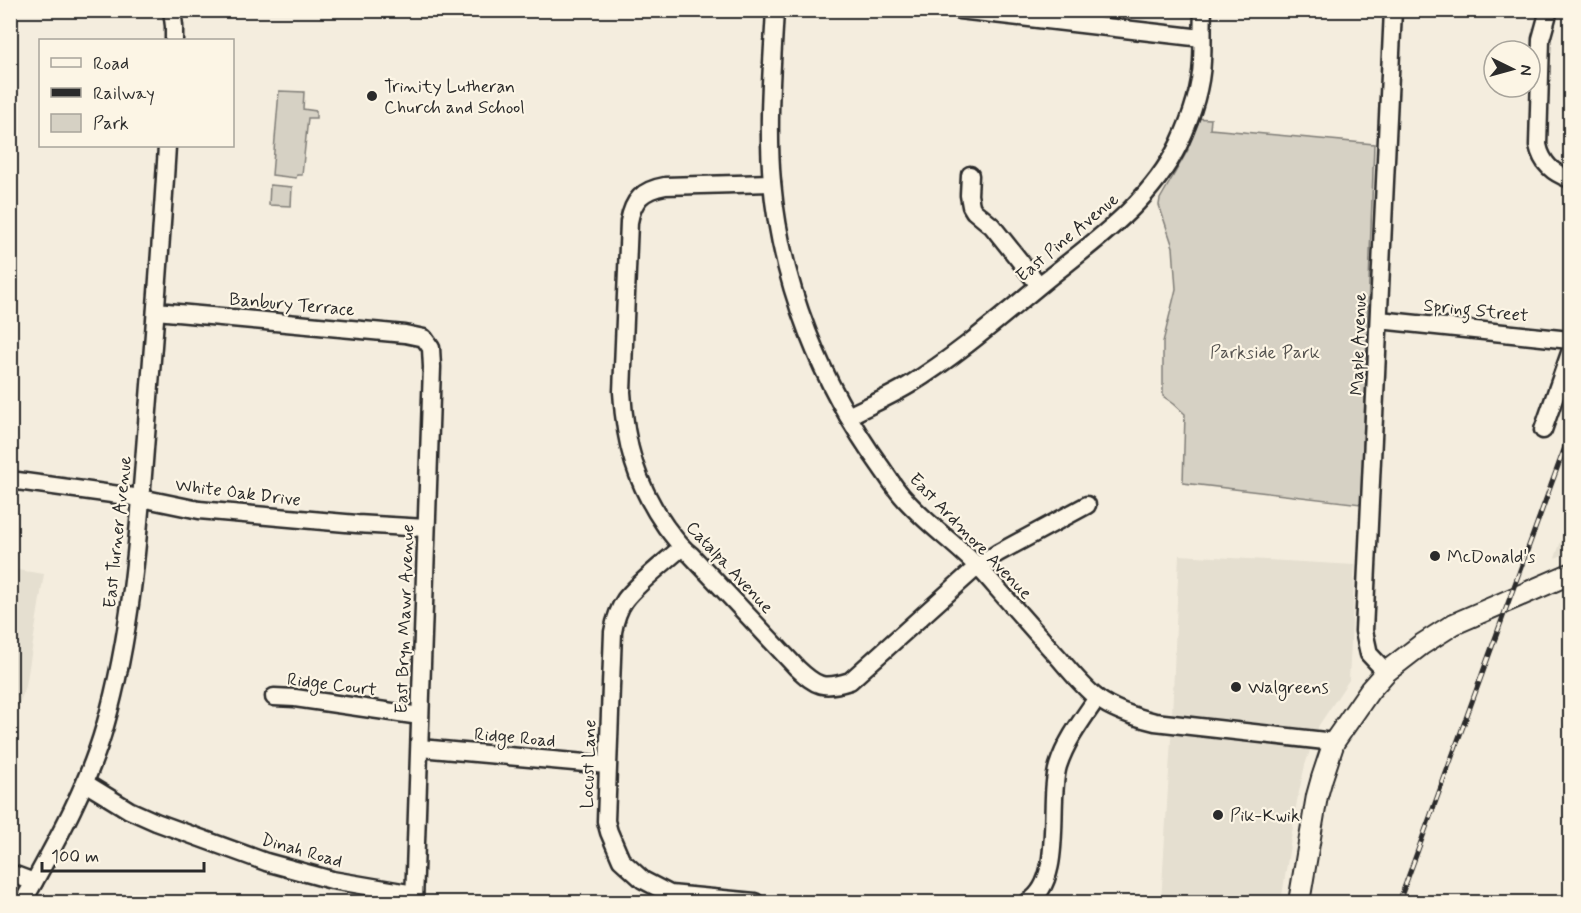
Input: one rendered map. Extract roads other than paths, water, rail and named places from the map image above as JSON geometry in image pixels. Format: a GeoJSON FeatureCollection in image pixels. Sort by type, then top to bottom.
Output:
{"type":"FeatureCollection","features":[{"type":"Feature","properties":{"kind":"main road"},"geometry":{"type":"LineString","coordinates":[[1299,903],[1317,796],[1334,742],[1370,690],[1386,672],[1420,645],[1454,624],[1570,574]]}},
{"type":"Feature","properties":{"kind":"street"},"geometry":{"type":"LineString","coordinates":[[172,10],[174,39]]}},
{"type":"Feature","properties":{"kind":"street","name":"East Ardmore Avenue"},"geometry":{"type":"LineString","coordinates":[[775,10],[770,126],[772,183],[783,248],[799,306],[817,356],[866,447],[901,495],[921,517],[978,566],[1097,698],[1120,711],[1155,722],[1334,742]]}},
{"type":"Feature","properties":{"kind":"street"},"geometry":{"type":"LineString","coordinates":[[959,10],[1202,38]]}},
{"type":"Feature","properties":{"kind":"street","name":"East Pine Avenue"},"geometry":{"type":"LineString","coordinates":[[848,416],[890,396],[951,356],[1118,222],[1149,190],[1179,144],[1192,112],[1202,62],[1203,10]]}},
{"type":"Feature","properties":{"kind":"street","name":"Maple Avenue"},"geometry":{"type":"LineString","coordinates":[[1386,672],[1369,654],[1364,631],[1393,10]]}},
{"type":"Feature","properties":{"kind":"street"},"geometry":{"type":"LineString","coordinates":[[1549,10],[1541,39],[1538,145],[1542,159],[1551,169],[1570,180]]}},
{"type":"Feature","properties":{"kind":"street","name":"East Turner Avenue"},"geometry":{"type":"LineString","coordinates":[[23,903],[86,783],[106,725],[120,664],[129,611],[141,498],[167,147]]}},
{"type":"Feature","properties":{"kind":"street"},"geometry":{"type":"LineString","coordinates":[[970,175],[969,195],[974,211],[992,226],[1039,285]]}},
{"type":"Feature","properties":{"kind":"street","name":"Catalpa Avenue"},"geometry":{"type":"LineString","coordinates":[[772,183],[665,186],[640,195],[631,212],[629,222],[622,392],[628,447],[638,477],[657,513],[681,548],[691,555],[796,668],[817,684],[825,686],[835,686],[850,681],[978,566],[1087,505]]}},
{"type":"Feature","properties":{"kind":"street","name":"Banbury Terrace"},"geometry":{"type":"LineString","coordinates":[[156,311],[405,334],[424,338]]}},
{"type":"Feature","properties":{"kind":"street","name":"Spring Street"},"geometry":{"type":"LineString","coordinates":[[1378,320],[1570,340]]}},
{"type":"Feature","properties":{"kind":"street","name":"East Bryn Mawr Avenue"},"geometry":{"type":"LineString","coordinates":[[414,898],[432,367],[431,348],[424,338]]}},
{"type":"Feature","properties":{"kind":"street"},"geometry":{"type":"LineString","coordinates":[[1543,430],[1570,353]]}},
{"type":"Feature","properties":{"kind":"street","name":"White Oak Drive"},"geometry":{"type":"LineString","coordinates":[[10,480],[141,498],[199,510],[426,528]]}},
{"type":"Feature","properties":{"kind":"street","name":"Locust Lane"},"geometry":{"type":"LineString","coordinates":[[681,548],[633,591],[616,615],[613,632],[606,821],[621,860],[643,880],[669,898],[755,903]]}},
{"type":"Feature","properties":{"kind":"street","name":"Ridge Court"},"geometry":{"type":"LineString","coordinates":[[274,697],[420,716]]}},
{"type":"Feature","properties":{"kind":"street"},"geometry":{"type":"LineString","coordinates":[[1028,903],[1034,899],[1044,883],[1051,862],[1057,768],[1070,737],[1097,698]]}},
{"type":"Feature","properties":{"kind":"street","name":"Ridge Road"},"geometry":{"type":"LineString","coordinates":[[420,748],[607,765]]}},
{"type":"Feature","properties":{"kind":"street","name":"Dinah Road"},"geometry":{"type":"LineString","coordinates":[[86,783],[129,810],[156,822],[266,862],[332,880],[414,898]]}},
{"type":"Feature","properties":{"kind":"street"},"geometry":{"type":"LineString","coordinates":[[10,873],[34,882]]}},
{"type":"Feature","properties":{"kind":"railway"},"geometry":{"type":"LineString","coordinates":[[1399,902],[1570,433]]}},
{"type":"Feature","properties":{"kind":"place","name":"Trinity Lutheran Church and School"},"geometry":{"type":"Point","coordinates":[372,96]}},
{"type":"Feature","properties":{"kind":"place","name":"McDonald's"},"geometry":{"type":"Point","coordinates":[1435,556]}},
{"type":"Feature","properties":{"kind":"place","name":"Walgreens"},"geometry":{"type":"Point","coordinates":[1236,687]}},
{"type":"Feature","properties":{"kind":"place","name":"Pik-Kwik"},"geometry":{"type":"Point","coordinates":[1218,815]}},
{"type":"Feature","properties":{"kind":"park label","name":"Parkside Park"},"geometry":{"type":"Point","coordinates":[1265,352]}}]}
